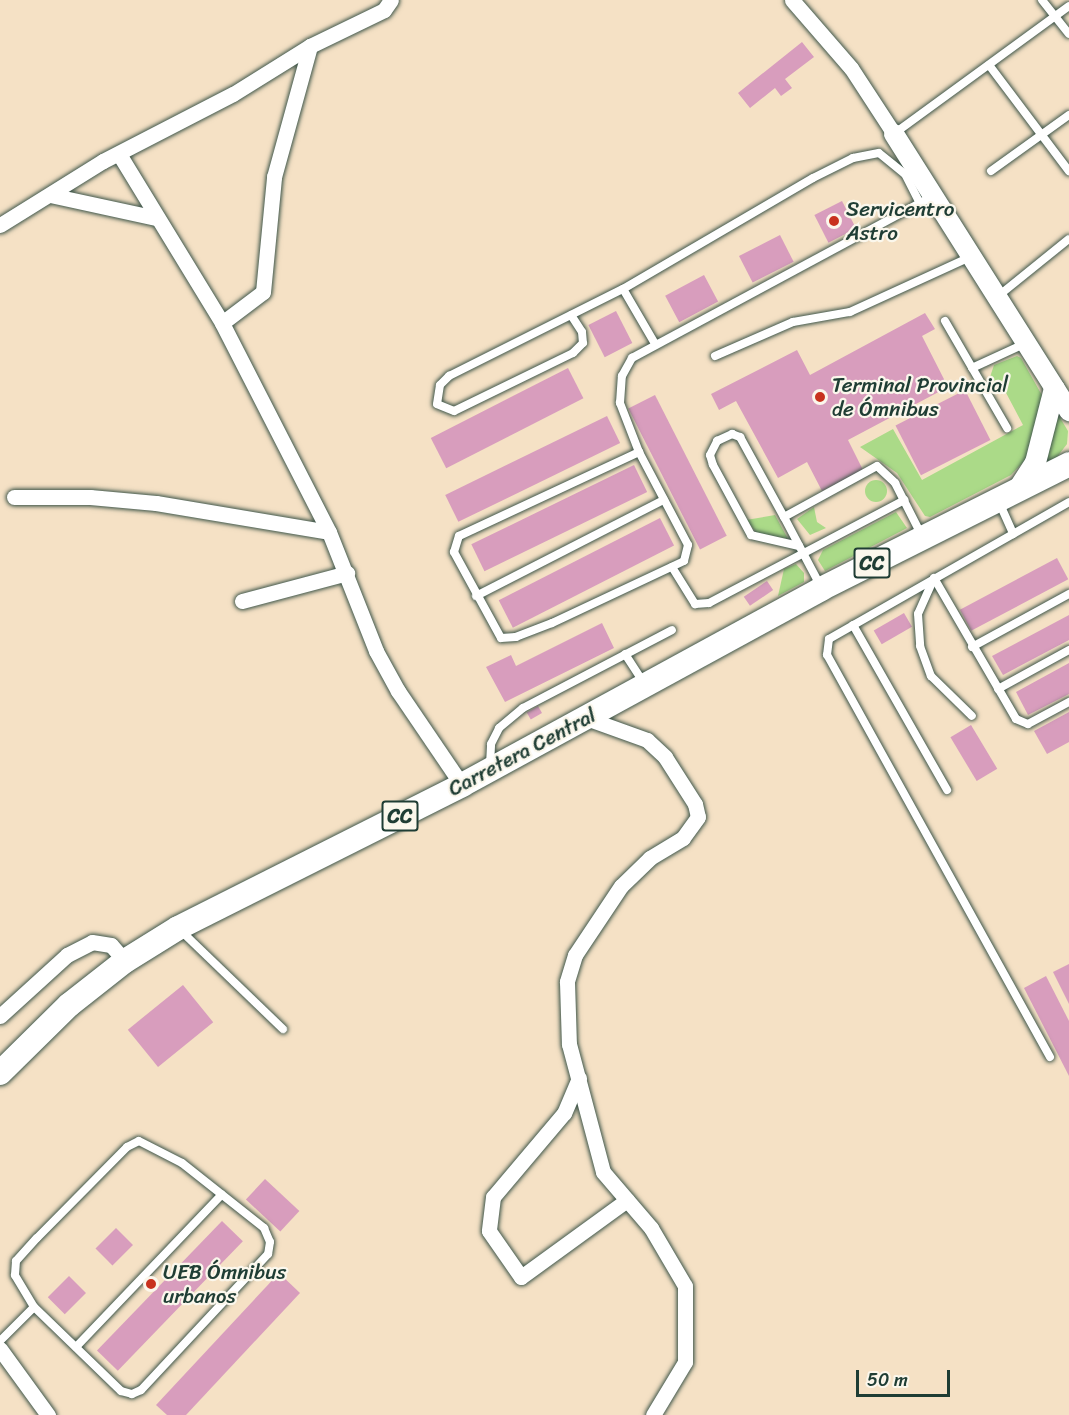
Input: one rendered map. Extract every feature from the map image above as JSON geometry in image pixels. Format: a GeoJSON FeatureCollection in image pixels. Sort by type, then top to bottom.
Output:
{"type":"FeatureCollection","features":[{"type":"Feature","properties":{"kind":"main road"},"geometry":{"type":"LineString","coordinates":[[1008,495],[1035,462],[1054,388]]}},
{"type":"Feature","properties":{"kind":"main road","name":"Carretera Central"},"geometry":{"type":"LineString","coordinates":[[0,1073],[69,1005],[125,961],[178,928],[462,785],[821,589],[1069,464]]}},
{"type":"Feature","properties":{"kind":"street"},"geometry":{"type":"LineString","coordinates":[[0,225],[119,154],[233,94],[310,46],[384,10],[391,0]]}},
{"type":"Feature","properties":{"kind":"street"},"geometry":{"type":"LineString","coordinates":[[792,0],[851,68],[894,134],[927,199],[970,257],[1069,411]]}},
{"type":"Feature","properties":{"kind":"street"},"geometry":{"type":"LineString","coordinates":[[222,323],[263,292],[274,177],[310,46]]}},
{"type":"Feature","properties":{"kind":"street"},"geometry":{"type":"LineString","coordinates":[[119,154],[222,323],[329,532],[381,661],[462,785]]}},
{"type":"Feature","properties":{"kind":"street"},"geometry":{"type":"LineString","coordinates":[[50,195],[156,218]]}},
{"type":"Feature","properties":{"kind":"street"},"geometry":{"type":"LineString","coordinates":[[14,497],[90,497],[156,503],[329,532]]}},
{"type":"Feature","properties":{"kind":"street"},"geometry":{"type":"LineString","coordinates":[[242,601],[347,573]]}},
{"type":"Feature","properties":{"kind":"street"},"geometry":{"type":"LineString","coordinates":[[586,718],[647,740],[671,766],[695,804],[698,817],[683,838],[650,858],[621,886],[574,955],[567,982],[565,1011],[569,1044],[603,1172],[651,1228],[685,1286],[685,1362],[653,1415]]}},
{"type":"Feature","properties":{"kind":"street"},"geometry":{"type":"LineString","coordinates":[[0,1016],[67,954],[92,942],[111,945],[125,961]]}},
{"type":"Feature","properties":{"kind":"street"},"geometry":{"type":"LineString","coordinates":[[579,1078],[564,1113],[493,1197],[489,1230],[520,1276],[627,1200]]}},
{"type":"Feature","properties":{"kind":"street"},"geometry":{"type":"LineString","coordinates":[[0,1349],[48,1415]]}},
{"type":"Feature","properties":{"kind":"lane"},"geometry":{"type":"LineString","coordinates":[[1042,0],[1069,34]]}},
{"type":"Feature","properties":{"kind":"lane"},"geometry":{"type":"LineString","coordinates":[[894,134],[1069,6]]}},
{"type":"Feature","properties":{"kind":"lane"},"geometry":{"type":"LineString","coordinates":[[989,65],[1069,171]]}},
{"type":"Feature","properties":{"kind":"lane"},"geometry":{"type":"LineString","coordinates":[[991,171],[1069,115]]}},
{"type":"Feature","properties":{"kind":"lane"},"geometry":{"type":"LineString","coordinates":[[571,315],[582,332],[583,343],[573,353],[454,411],[437,405],[440,385],[449,376],[571,315],[623,289],[853,158],[879,153],[905,174],[927,199],[654,342],[632,358],[620,391],[620,403],[639,452],[688,545],[684,561],[516,638],[501,638],[494,632],[454,552],[459,536],[639,452]]}},
{"type":"Feature","properties":{"kind":"lane"},"geometry":{"type":"LineString","coordinates":[[996,298],[1069,239]]}},
{"type":"Feature","properties":{"kind":"lane"},"geometry":{"type":"LineString","coordinates":[[715,356],[792,322],[850,312],[970,257]]}},
{"type":"Feature","properties":{"kind":"lane"},"geometry":{"type":"LineString","coordinates":[[623,289],[654,342]]}},
{"type":"Feature","properties":{"kind":"lane"},"geometry":{"type":"LineString","coordinates":[[945,321],[1007,428]]}},
{"type":"Feature","properties":{"kind":"lane"},"geometry":{"type":"LineString","coordinates":[[972,368],[1024,344]]}},
{"type":"Feature","properties":{"kind":"lane"},"geometry":{"type":"LineString","coordinates":[[801,550],[751,535],[713,465],[710,455],[717,441],[732,434],[740,437],[784,517],[801,550],[821,589]]}},
{"type":"Feature","properties":{"kind":"lane"},"geometry":{"type":"LineString","coordinates":[[784,517],[877,466],[888,473],[922,537]]}},
{"type":"Feature","properties":{"kind":"lane"},"geometry":{"type":"LineString","coordinates":[[1008,495],[1013,534]]}},
{"type":"Feature","properties":{"kind":"lane"},"geometry":{"type":"LineString","coordinates":[[476,596],[664,500]]}},
{"type":"Feature","properties":{"kind":"lane"},"geometry":{"type":"LineString","coordinates":[[672,567],[694,604],[710,603],[801,550],[904,500]]}},
{"type":"Feature","properties":{"kind":"lane"},"geometry":{"type":"LineString","coordinates":[[1050,1057],[827,655],[829,639],[1069,502]]}},
{"type":"Feature","properties":{"kind":"lane"},"geometry":{"type":"LineString","coordinates":[[934,578],[972,647],[1016,719],[1028,724],[1069,702]]}},
{"type":"Feature","properties":{"kind":"lane"},"geometry":{"type":"LineString","coordinates":[[934,578],[918,614],[920,646],[931,676],[972,716]]}},
{"type":"Feature","properties":{"kind":"lane"},"geometry":{"type":"LineString","coordinates":[[972,647],[1069,594]]}},
{"type":"Feature","properties":{"kind":"lane"},"geometry":{"type":"LineString","coordinates":[[853,625],[947,790]]}},
{"type":"Feature","properties":{"kind":"lane"},"geometry":{"type":"LineString","coordinates":[[490,768],[491,744],[499,728],[523,708],[672,630]]}},
{"type":"Feature","properties":{"kind":"lane"},"geometry":{"type":"LineString","coordinates":[[998,689],[1069,650]]}},
{"type":"Feature","properties":{"kind":"lane"},"geometry":{"type":"LineString","coordinates":[[625,654],[645,686]]}},
{"type":"Feature","properties":{"kind":"lane"},"geometry":{"type":"LineString","coordinates":[[178,928],[283,1029]]}},
{"type":"Feature","properties":{"kind":"lane"},"geometry":{"type":"LineString","coordinates":[[139,1141],[152,1145],[222,1194],[264,1228],[270,1242],[267,1254],[141,1390],[132,1394],[121,1391],[34,1307],[15,1275],[16,1261],[127,1147],[139,1141]]}},
{"type":"Feature","properties":{"kind":"lane"},"geometry":{"type":"LineString","coordinates":[[76,1347],[222,1194]]}},
{"type":"Feature","properties":{"kind":"lane"},"geometry":{"type":"LineString","coordinates":[[0,1341],[34,1307]]}},
{"type":"Feature","properties":{"kind":"green space"},"geometry":{"type":"Polygon","coordinates":[[[1017,356],[1021,358],[1043,397],[1029,456],[1011,475],[930,517],[925,516],[897,473],[860,447],[893,429],[922,480],[1023,425],[1004,389],[995,392],[988,383],[994,365],[1017,356]]]}},
{"type":"Feature","properties":{"kind":"green space"},"geometry":{"type":"Polygon","coordinates":[[[1056,411],[1068,431],[1067,444],[1054,461],[1040,469],[1056,411]]]}},
{"type":"Feature","properties":{"kind":"green space"},"geometry":{"type":"Polygon","coordinates":[[[876,480],[884,483],[887,491],[884,499],[876,502],[868,499],[865,491],[868,483],[876,480]]]}},
{"type":"Feature","properties":{"kind":"green space"},"geometry":{"type":"Polygon","coordinates":[[[814,507],[817,522],[826,528],[810,535],[797,519],[814,507]]]}},
{"type":"Feature","properties":{"kind":"green space"},"geometry":{"type":"Polygon","coordinates":[[[896,512],[907,528],[825,571],[818,560],[823,550],[896,512]]]}},
{"type":"Feature","properties":{"kind":"green space"},"geometry":{"type":"Polygon","coordinates":[[[775,515],[788,539],[757,533],[746,520],[775,515]]]}},
{"type":"Feature","properties":{"kind":"green space"},"geometry":{"type":"Polygon","coordinates":[[[796,564],[804,573],[804,582],[778,596],[784,569],[796,564]]]}},
{"type":"Feature","properties":{"kind":"building"},"geometry":{"type":"Polygon","coordinates":[[[802,42],[814,57],[785,79],[792,88],[781,96],[775,88],[750,108],[738,93],[802,42]]]}},
{"type":"Feature","properties":{"kind":"building"},"geometry":{"type":"Polygon","coordinates":[[[842,201],[856,229],[828,243],[814,215],[842,201]]]}},
{"type":"Feature","properties":{"kind":"building"},"geometry":{"type":"Polygon","coordinates":[[[780,235],[794,262],[753,283],[739,256],[780,235]]]}},
{"type":"Feature","properties":{"kind":"building"},"geometry":{"type":"Polygon","coordinates":[[[704,275],[718,301],[679,322],[665,296],[704,275]]]}},
{"type":"Feature","properties":{"kind":"building"},"geometry":{"type":"Polygon","coordinates":[[[616,311],[632,343],[605,357],[588,325],[616,311]]]}},
{"type":"Feature","properties":{"kind":"building","name":"Terminal Provincial de Ómnibus"},"geometry":{"type":"Polygon","coordinates":[[[925,313],[935,329],[922,336],[948,387],[848,440],[863,470],[822,491],[807,462],[778,478],[736,401],[719,410],[711,394],[797,350],[810,375],[925,313]]]}},
{"type":"Feature","properties":{"kind":"building"},"geometry":{"type":"Polygon","coordinates":[[[568,368],[583,398],[446,468],[431,438],[568,368]]]}},
{"type":"Feature","properties":{"kind":"building"},"geometry":{"type":"Polygon","coordinates":[[[965,390],[990,440],[921,475],[896,425],[965,390]]]}},
{"type":"Feature","properties":{"kind":"building"},"geometry":{"type":"Polygon","coordinates":[[[655,395],[727,536],[700,549],[628,409],[655,395]]]}},
{"type":"Feature","properties":{"kind":"building"},"geometry":{"type":"Polygon","coordinates":[[[607,416],[620,443],[458,522],[445,495],[607,416]]]}},
{"type":"Feature","properties":{"kind":"building"},"geometry":{"type":"Polygon","coordinates":[[[634,465],[647,492],[484,571],[471,544],[634,465]]]}},
{"type":"Feature","properties":{"kind":"building"},"geometry":{"type":"Polygon","coordinates":[[[660,518],[674,546],[513,628],[499,600],[660,518]]]}},
{"type":"Feature","properties":{"kind":"building"},"geometry":{"type":"Polygon","coordinates":[[[1057,558],[1068,579],[971,631],[960,610],[1057,558]]]}},
{"type":"Feature","properties":{"kind":"building"},"geometry":{"type":"Polygon","coordinates":[[[767,581],[773,590],[750,606],[744,597],[767,581]]]}},
{"type":"Feature","properties":{"kind":"building"},"geometry":{"type":"Polygon","coordinates":[[[904,613],[912,627],[882,644],[874,630],[904,613]]]}},
{"type":"Feature","properties":{"kind":"building"},"geometry":{"type":"Polygon","coordinates":[[[1069,615],[1069,640],[1003,675],[992,656],[1069,615]]]}},
{"type":"Feature","properties":{"kind":"building"},"geometry":{"type":"Polygon","coordinates":[[[602,623],[614,648],[505,702],[486,667],[511,655],[516,666],[602,623]]]}},
{"type":"Feature","properties":{"kind":"building"},"geometry":{"type":"Polygon","coordinates":[[[1069,663],[1069,694],[1028,715],[1016,692],[1069,663]]]}},
{"type":"Feature","properties":{"kind":"building"},"geometry":{"type":"Polygon","coordinates":[[[538,706],[542,713],[531,719],[527,712],[538,706]]]}},
{"type":"Feature","properties":{"kind":"building"},"geometry":{"type":"Polygon","coordinates":[[[1069,712],[1069,742],[1047,754],[1034,731],[1069,712]]]}},
{"type":"Feature","properties":{"kind":"building"},"geometry":{"type":"Polygon","coordinates":[[[971,725],[997,769],[977,781],[950,737],[971,725]]]}},
{"type":"Feature","properties":{"kind":"building"},"geometry":{"type":"Polygon","coordinates":[[[1069,964],[1069,1004],[1053,972],[1069,964]]]}},
{"type":"Feature","properties":{"kind":"building"},"geometry":{"type":"Polygon","coordinates":[[[1046,976],[1069,1021],[1069,1076],[1024,988],[1046,976]]]}},
{"type":"Feature","properties":{"kind":"building"},"geometry":{"type":"Polygon","coordinates":[[[183,985],[213,1022],[158,1067],[128,1030],[183,985]]]}},
{"type":"Feature","properties":{"kind":"building"},"geometry":{"type":"Polygon","coordinates":[[[265,1179],[299,1211],[280,1232],[246,1199],[265,1179]]]}},
{"type":"Feature","properties":{"kind":"building"},"geometry":{"type":"Polygon","coordinates":[[[222,1221],[243,1241],[118,1371],[97,1350],[222,1221]]]}},
{"type":"Feature","properties":{"kind":"building"},"geometry":{"type":"Polygon","coordinates":[[[116,1228],[133,1245],[112,1265],[95,1249],[116,1228]]]}},
{"type":"Feature","properties":{"kind":"building"},"geometry":{"type":"Polygon","coordinates":[[[279,1273],[300,1293],[186,1415],[167,1415],[156,1405],[279,1273]]]}},
{"type":"Feature","properties":{"kind":"building"},"geometry":{"type":"Polygon","coordinates":[[[69,1276],[86,1293],[65,1314],[48,1297],[69,1276]]]}},
{"type":"Feature","properties":{"kind":"place","name":"Servicentro Astro"},"geometry":{"type":"Point","coordinates":[834,221]}},
{"type":"Feature","properties":{"kind":"place","name":"Terminal Provincial de Ómnibus"},"geometry":{"type":"Point","coordinates":[820,397]}},
{"type":"Feature","properties":{"kind":"place","name":"UEB Ómnibus urbanos"},"geometry":{"type":"Point","coordinates":[151,1284]}}]}
